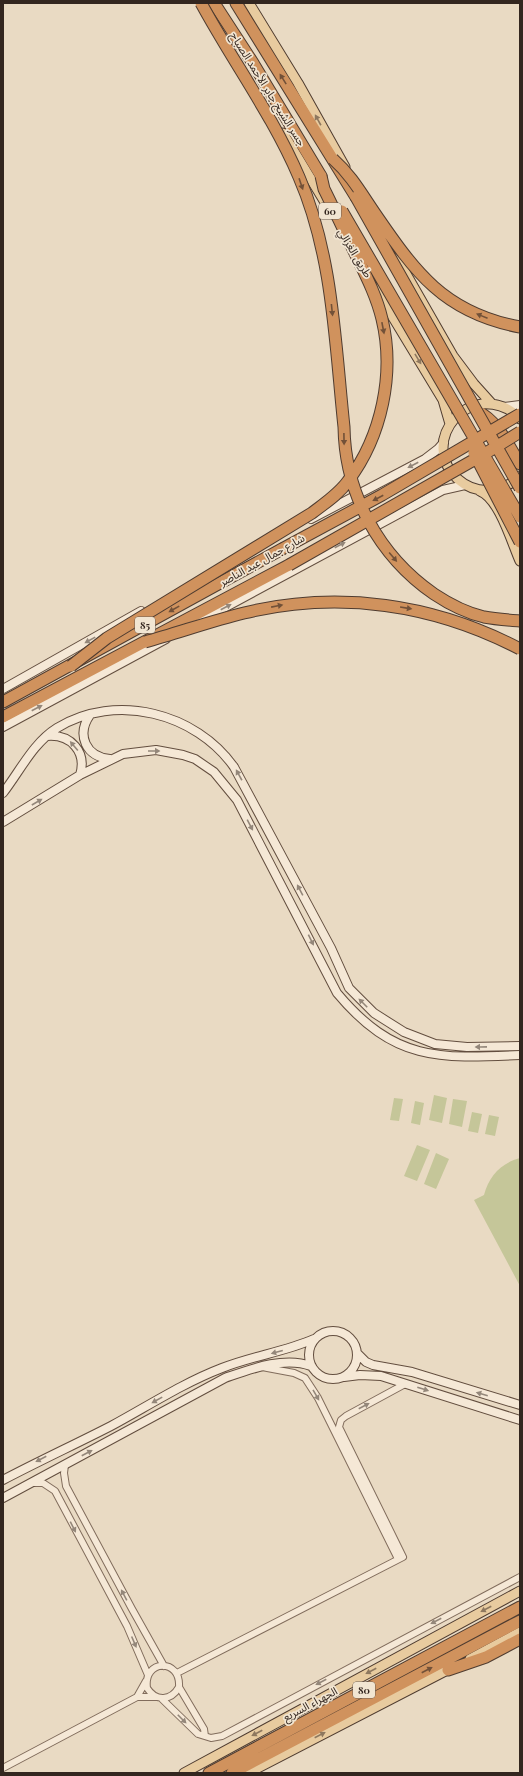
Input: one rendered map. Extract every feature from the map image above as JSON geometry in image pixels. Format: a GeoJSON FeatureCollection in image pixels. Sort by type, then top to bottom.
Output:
{"type":"FeatureCollection","features":[{"type":"Feature","properties":{"kind":"highway"},"geometry":{"type":"LineString","coordinates":[[201,3],[221,40],[282,140],[300,179],[314,223],[326,271],[344,427],[344,446],[357,497],[368,522],[380,541],[400,565],[420,584],[448,603],[483,617],[520,621]]}},
{"type":"Feature","properties":{"kind":"highway","name":"جسر الشيخ جابر الأحمد الصباح"},"geometry":{"type":"LineString","coordinates":[[214,3],[253,63],[322,176]]}},
{"type":"Feature","properties":{"kind":"highway","name":"جسر الشيخ جابر الأحمد الصباح"},"geometry":{"type":"LineString","coordinates":[[236,3],[333,160]]}},
{"type":"Feature","properties":{"kind":"highway"},"geometry":{"type":"LineString","coordinates":[[333,160],[351,177],[403,256],[433,288],[460,306],[474,313],[520,327]]}},
{"type":"Feature","properties":{"kind":"highway","name":"60"},"geometry":{"type":"LineString","coordinates":[[333,160],[520,488]]}},
{"type":"Feature","properties":{"kind":"highway"},"geometry":{"type":"LineString","coordinates":[[71,666],[107,638],[312,513],[332,498],[348,482],[360,463],[375,433],[381,410],[386,368],[385,336],[374,292],[324,189],[322,176]]}},
{"type":"Feature","properties":{"kind":"highway","name":"طريق الغزالي"},"geometry":{"type":"LineString","coordinates":[[322,176],[463,416],[520,517]]}},
{"type":"Feature","properties":{"kind":"highway"},"geometry":{"type":"LineString","coordinates":[[478,412],[488,416],[520,464]]}},
{"type":"Feature","properties":{"kind":"highway","name":"شارع جمال عبد الناصر"},"geometry":{"type":"LineString","coordinates":[[3,702],[388,492],[520,414]]}},
{"type":"Feature","properties":{"kind":"highway"},"geometry":{"type":"LineString","coordinates":[[463,416],[465,434],[520,542]]}},
{"type":"Feature","properties":{"kind":"highway","name":"شارع جمال عبد الناصر"},"geometry":{"type":"LineString","coordinates":[[3,717],[289,565],[486,453],[520,432]]}},
{"type":"Feature","properties":{"kind":"highway"},"geometry":{"type":"LineString","coordinates":[[486,453],[498,452],[520,440]]}},
{"type":"Feature","properties":{"kind":"highway"},"geometry":{"type":"LineString","coordinates":[[145,642],[243,613],[285,605],[332,601],[376,603],[417,610],[457,621],[493,635],[520,649]]}},
{"type":"Feature","properties":{"kind":"highway","name":"الجهراء السريع"},"geometry":{"type":"LineString","coordinates":[[209,1773],[520,1607]]}},
{"type":"Feature","properties":{"kind":"highway","name":"80"},"geometry":{"type":"LineString","coordinates":[[232,1773],[520,1621]]}},
{"type":"Feature","properties":{"kind":"highway"},"geometry":{"type":"LineString","coordinates":[[448,1670],[494,1653],[520,1639]]}},
{"type":"Feature","properties":{"kind":"main road","name":"طريق الغزالي"},"geometry":{"type":"LineString","coordinates":[[201,3],[263,99],[443,400],[450,424]]}},
{"type":"Feature","properties":{"kind":"main road"},"geometry":{"type":"LineString","coordinates":[[249,3],[298,83],[453,356],[469,378],[492,404]]}},
{"type":"Feature","properties":{"kind":"main road"},"geometry":{"type":"LineString","coordinates":[[520,419],[504,407],[492,404],[480,404],[468,408],[458,415],[450,424],[444,442],[446,462],[457,479],[465,485],[485,493],[493,500],[520,561]]}},
{"type":"Feature","properties":{"kind":"main road"},"geometry":{"type":"LineString","coordinates":[[475,489],[491,491],[506,487],[520,476]]}},
{"type":"Feature","properties":{"kind":"main road","name":"الجهراء السريع"},"geometry":{"type":"LineString","coordinates":[[184,1773],[520,1591]]}},
{"type":"Feature","properties":{"kind":"main road"},"geometry":{"type":"LineString","coordinates":[[248,1773],[520,1632]]}},
{"type":"Feature","properties":{"kind":"street"},"geometry":{"type":"LineString","coordinates":[[504,407],[520,405]]}},
{"type":"Feature","properties":{"kind":"street"},"geometry":{"type":"LineString","coordinates":[[3,689],[188,583],[425,459],[438,449],[444,442]]}},
{"type":"Feature","properties":{"kind":"street"},"geometry":{"type":"LineString","coordinates":[[3,726],[443,490],[465,485]]}},
{"type":"Feature","properties":{"kind":"street"},"geometry":{"type":"LineString","coordinates":[[3,793],[36,746],[46,736],[70,721],[90,715],[123,710],[138,710],[164,716],[186,725],[203,735],[223,752],[238,773],[331,948],[349,988],[374,1013],[404,1032],[435,1044],[467,1047],[520,1046]]}},
{"type":"Feature","properties":{"kind":"street"},"geometry":{"type":"LineString","coordinates":[[90,715],[83,729],[85,744],[95,755],[110,759]]}},
{"type":"Feature","properties":{"kind":"street"},"geometry":{"type":"LineString","coordinates":[[46,736],[60,736],[67,739],[77,748],[82,762],[80,776]]}},
{"type":"Feature","properties":{"kind":"street"},"geometry":{"type":"LineString","coordinates":[[3,822],[110,759],[123,754],[156,750],[195,759],[214,772],[224,782],[237,800],[337,993],[354,1013],[377,1032],[411,1050],[434,1056],[466,1058],[520,1055]]}},
{"type":"Feature","properties":{"kind":"street"},"geometry":{"type":"LineString","coordinates":[[3,1480],[110,1426],[198,1378],[221,1368],[297,1346],[314,1339],[327,1331],[340,1332],[349,1337],[354,1344],[357,1353],[366,1362],[373,1365],[412,1372],[520,1405]]}},
{"type":"Feature","properties":{"kind":"street"},"geometry":{"type":"LineString","coordinates":[[314,1339],[309,1348],[308,1357],[311,1366],[317,1374],[326,1378],[335,1379],[371,1375],[405,1384],[520,1420]]}},
{"type":"Feature","properties":{"kind":"street"},"geometry":{"type":"LineString","coordinates":[[344,1377],[354,1367],[357,1353]]}},
{"type":"Feature","properties":{"kind":"street"},"geometry":{"type":"LineString","coordinates":[[3,1498],[225,1378],[260,1367],[294,1363],[311,1366]]}},
{"type":"Feature","properties":{"kind":"street"},"geometry":{"type":"LineString","coordinates":[[260,1367],[294,1373],[305,1378],[318,1398],[400,1558]]}},
{"type":"Feature","properties":{"kind":"street"},"geometry":{"type":"LineString","coordinates":[[221,1368],[225,1378]]}},
{"type":"Feature","properties":{"kind":"street"},"geometry":{"type":"LineString","coordinates":[[198,1378],[204,1390]]}},
{"type":"Feature","properties":{"kind":"street"},"geometry":{"type":"LineString","coordinates":[[400,1558],[339,1427],[339,1423],[346,1416],[405,1384]]}},
{"type":"Feature","properties":{"kind":"street"},"geometry":{"type":"LineString","coordinates":[[64,1465],[64,1479],[75,1502],[164,1666]]}},
{"type":"Feature","properties":{"kind":"street"},"geometry":{"type":"LineString","coordinates":[[31,1483],[43,1483],[56,1491],[127,1626],[147,1678],[150,1693],[159,1698],[196,1733],[211,1738],[222,1736],[520,1577]]}},
{"type":"Feature","properties":{"kind":"street"},"geometry":{"type":"LineString","coordinates":[[64,1508],[75,1502]]}},
{"type":"Feature","properties":{"kind":"street"},"geometry":{"type":"LineString","coordinates":[[177,1673],[400,1558]]}},
{"type":"Feature","properties":{"kind":"street"},"geometry":{"type":"LineString","coordinates":[[3,1768],[137,1697],[169,1698],[175,1694],[179,1687],[180,1680],[177,1673],[171,1668],[164,1666],[152,1670],[137,1697]]}},
{"type":"Feature","properties":{"kind":"street"},"geometry":{"type":"LineString","coordinates":[[179,1687],[204,1729],[205,1736]]}},
{"type":"Feature","properties":{"kind":"green space"},"geometry":{"type":"Polygon","coordinates":[[[434,1095],[447,1098],[442,1123],[429,1120],[434,1095]]]}},
{"type":"Feature","properties":{"kind":"green space"},"geometry":{"type":"Polygon","coordinates":[[[394,1098],[403,1099],[399,1121],[390,1120],[394,1098]]]}},
{"type":"Feature","properties":{"kind":"green space"},"geometry":{"type":"Polygon","coordinates":[[[453,1099],[467,1101],[462,1127],[449,1124],[453,1099]]]}},
{"type":"Feature","properties":{"kind":"green space"},"geometry":{"type":"Polygon","coordinates":[[[415,1101],[424,1103],[420,1125],[411,1123],[415,1101]]]}},
{"type":"Feature","properties":{"kind":"green space"},"geometry":{"type":"Polygon","coordinates":[[[472,1112],[482,1114],[478,1133],[468,1131],[472,1112]]]}},
{"type":"Feature","properties":{"kind":"green space"},"geometry":{"type":"Polygon","coordinates":[[[489,1115],[499,1117],[495,1136],[485,1134],[489,1115]]]}},
{"type":"Feature","properties":{"kind":"green space"},"geometry":{"type":"Polygon","coordinates":[[[417,1145],[430,1150],[417,1181],[404,1176],[417,1145]]]}},
{"type":"Feature","properties":{"kind":"green space"},"geometry":{"type":"Polygon","coordinates":[[[436,1153],[449,1159],[436,1189],[424,1184],[436,1153]]]}},
{"type":"Feature","properties":{"kind":"green space"},"geometry":{"type":"Polygon","coordinates":[[[520,1158],[520,1286],[474,1200],[484,1195],[489,1182],[497,1171],[507,1163],[520,1158]]]}}]}
